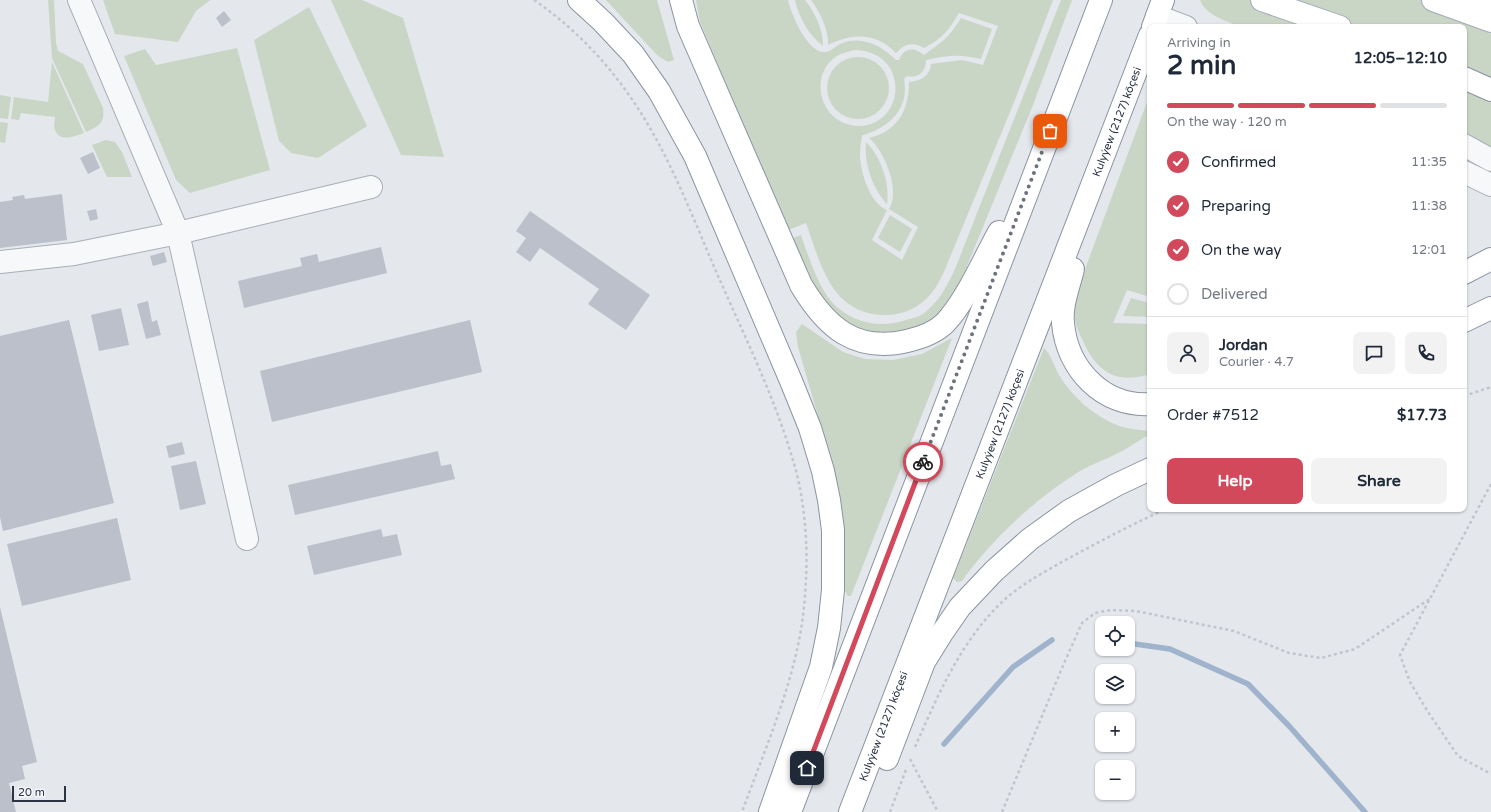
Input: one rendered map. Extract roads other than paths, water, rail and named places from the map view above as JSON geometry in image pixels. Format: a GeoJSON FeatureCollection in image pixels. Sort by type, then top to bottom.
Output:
{"type":"FeatureCollection","features":[{"type":"Feature","properties":{"kind":"main road"},"geometry":{"type":"LineString","coordinates":[[579,0],[603,22],[633,54],[659,91],[695,156],[791,381],[810,428],[823,471],[829,500],[832,530],[832,590],[829,628],[821,667],[770,812]]}},
{"type":"Feature","properties":{"kind":"main road"},"geometry":{"type":"LineString","coordinates":[[681,0],[688,26],[801,284],[812,303],[824,317],[844,333],[856,340],[870,343],[895,343],[923,336],[936,330],[944,323],[956,310],[966,294],[1044,146]]}},
{"type":"Feature","properties":{"kind":"main road"},"geometry":{"type":"LineString","coordinates":[[790,812],[1100,0]]}},
{"type":"Feature","properties":{"kind":"main road"},"geometry":{"type":"LineString","coordinates":[[1262,0],[1331,24]]}},
{"type":"Feature","properties":{"kind":"main road"},"geometry":{"type":"LineString","coordinates":[[1433,0],[1491,21]]}},
{"type":"Feature","properties":{"kind":"main road"},"geometry":{"type":"LineString","coordinates":[[1445,0],[1491,9]]}},
{"type":"Feature","properties":{"kind":"main road","name":"Kulyýew (2127) köçesi"},"geometry":{"type":"LineString","coordinates":[[850,812],[1147,44]]}},
{"type":"Feature","properties":{"kind":"main road"},"geometry":{"type":"LineString","coordinates":[[1467,71],[1491,80]]}},
{"type":"Feature","properties":{"kind":"main road"},"geometry":{"type":"LineString","coordinates":[[1467,79],[1491,90]]}},
{"type":"Feature","properties":{"kind":"main road"},"geometry":{"type":"LineString","coordinates":[[1101,165],[1065,300],[1063,322],[1065,335],[1073,356],[1081,370],[1093,385],[1103,393],[1115,399],[1132,403],[1147,404]]}},
{"type":"Feature","properties":{"kind":"main road"},"geometry":{"type":"LineString","coordinates":[[1467,320],[1491,308]]}},
{"type":"Feature","properties":{"kind":"main road"},"geometry":{"type":"LineString","coordinates":[[866,812],[924,662],[960,607],[994,571],[1030,539],[1069,511],[1116,485],[1147,470]]}},
{"type":"Feature","properties":{"kind":"street"},"geometry":{"type":"LineString","coordinates":[[79,0],[178,233],[247,539]]}},
{"type":"Feature","properties":{"kind":"street"},"geometry":{"type":"LineString","coordinates":[[1156,20],[1173,24]]}},
{"type":"Feature","properties":{"kind":"street"},"geometry":{"type":"LineString","coordinates":[[1467,147],[1491,160]]}},
{"type":"Feature","properties":{"kind":"street"},"geometry":{"type":"LineString","coordinates":[[1467,173],[1491,185]]}},
{"type":"Feature","properties":{"kind":"street"},"geometry":{"type":"LineString","coordinates":[[0,262],[74,254],[178,233],[371,187]]}},
{"type":"Feature","properties":{"kind":"waterway"},"geometry":{"type":"LineString","coordinates":[[944,744],[1013,667],[1052,640]]}},
{"type":"Feature","properties":{"kind":"waterway"},"geometry":{"type":"LineString","coordinates":[[1135,644],[1170,649],[1248,684],[1290,727],[1365,812]]}}]}
